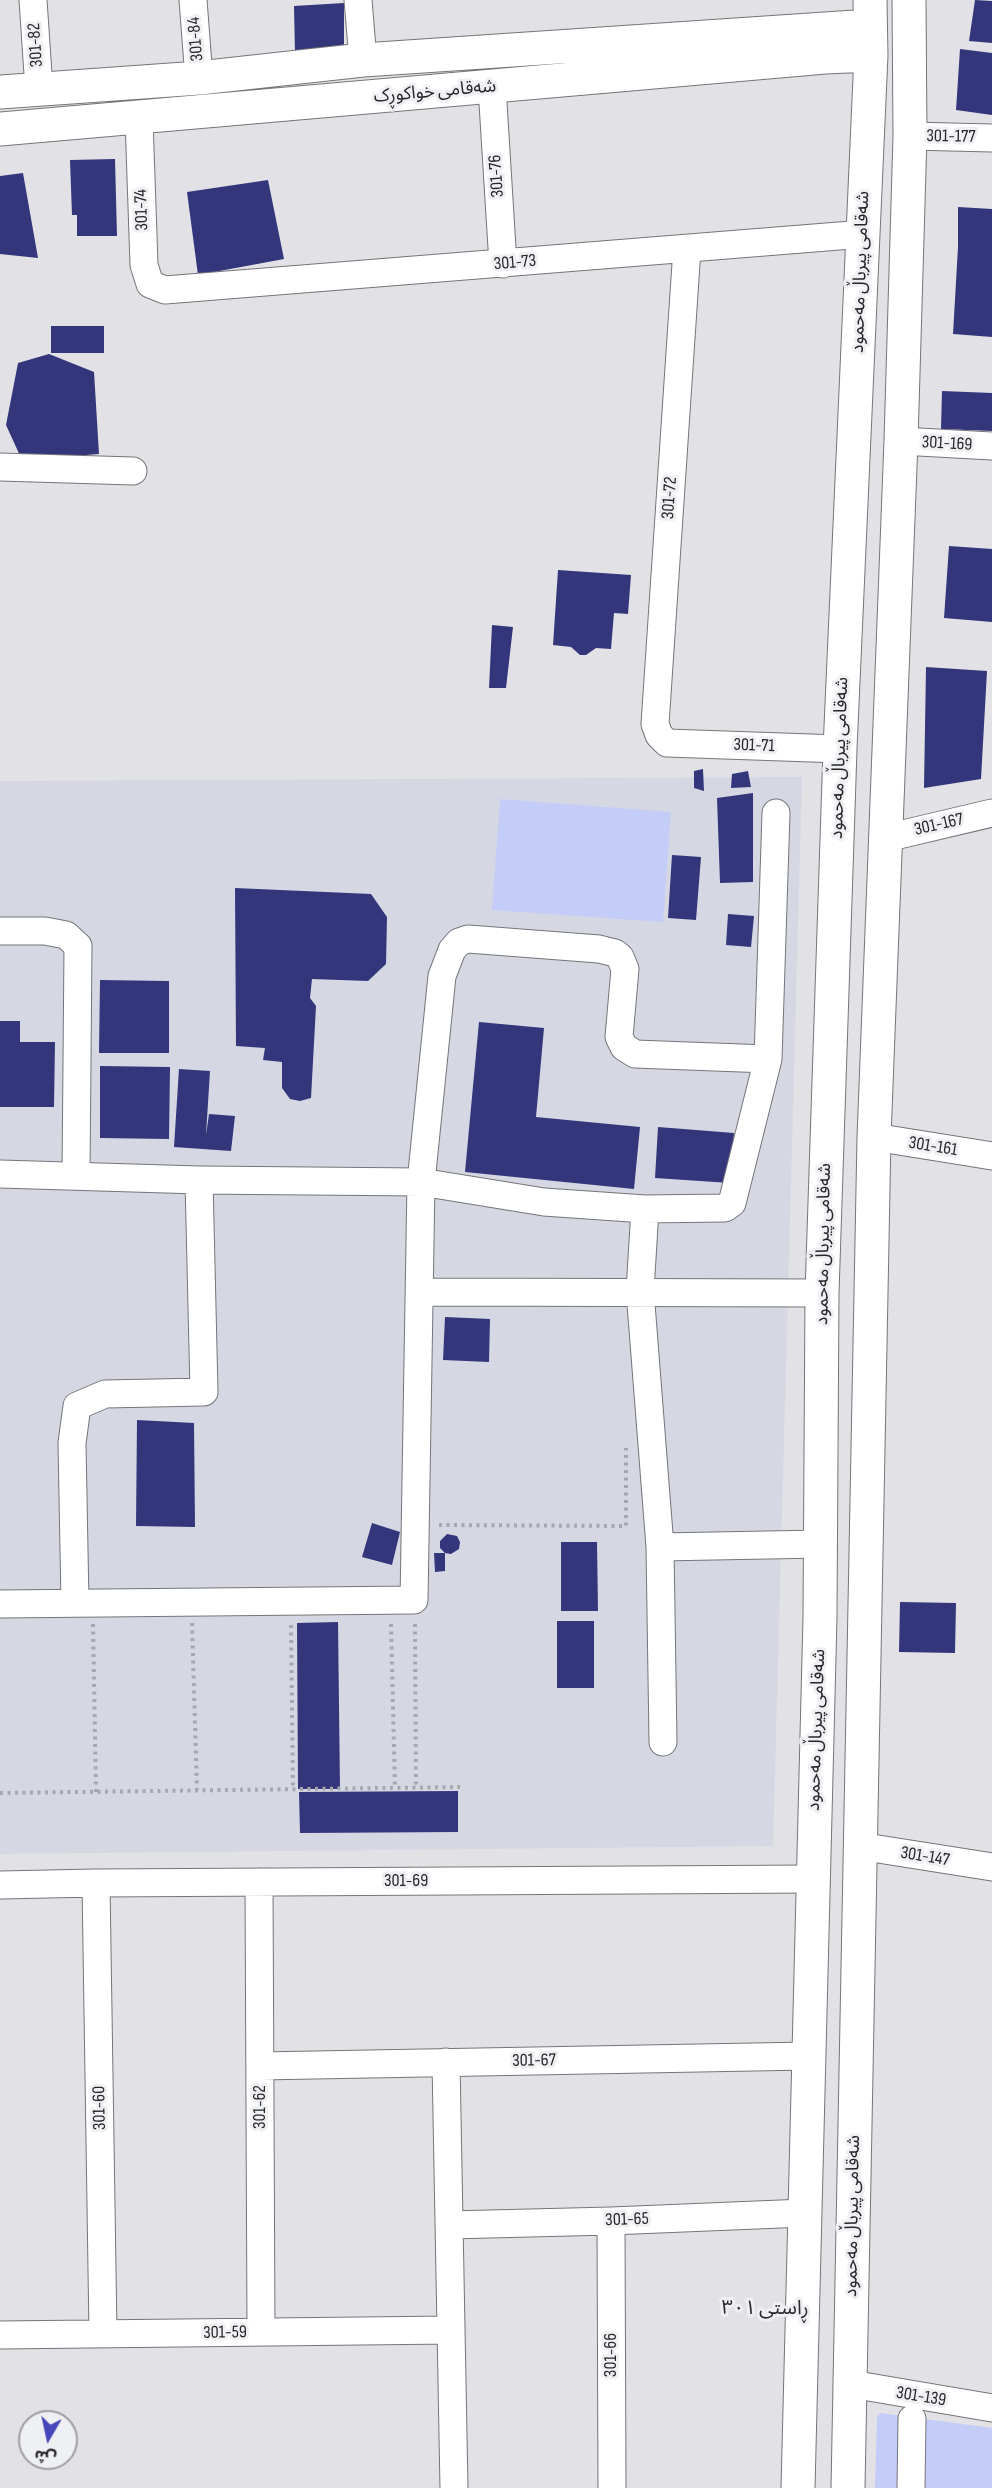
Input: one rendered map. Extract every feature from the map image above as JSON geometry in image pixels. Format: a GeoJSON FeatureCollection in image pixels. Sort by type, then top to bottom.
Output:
{"type":"FeatureCollection","features":[{"type":"Feature","properties":{"kind":"main road","name":"شەقامی پیرباڵ مەحمود"},"geometry":{"type":"LineString","coordinates":[[848,2488],[874,1137],[901,441],[910,136],[909,0]]}},
{"type":"Feature","properties":{"kind":"main road","name":"شەقامی خواکوڕک"},"geometry":{"type":"LineString","coordinates":[[0,129],[139,119],[492,87],[824,43],[870,27]]}},
{"type":"Feature","properties":{"kind":"main road","name":"شەقامی پیرباڵ مەحمود"},"geometry":{"type":"LineString","coordinates":[[798,2488],[820,1617],[822,1293],[840,749],[864,234],[870,27]]}},
{"type":"Feature","properties":{"kind":"main road","name":"شەقامی خواکوڕک"},"geometry":{"type":"LineString","coordinates":[[0,92],[199,78],[363,60],[824,43]]}},
{"type":"Feature","properties":{"kind":"main road"},"geometry":{"type":"LineString","coordinates":[[820,1617],[864,1619]]}},
{"type":"Feature","properties":{"kind":"street","name":"301-82"},"geometry":{"type":"LineString","coordinates":[[33,0],[39,89]]}},
{"type":"Feature","properties":{"kind":"street","name":"301-84"},"geometry":{"type":"LineString","coordinates":[[193,0],[199,78]]}},
{"type":"Feature","properties":{"kind":"street"},"geometry":{"type":"LineString","coordinates":[[358,0],[363,60]]}},
{"type":"Feature","properties":{"kind":"street","name":"301-76"},"geometry":{"type":"LineString","coordinates":[[492,87],[503,264]]}},
{"type":"Feature","properties":{"kind":"street","name":"301-74"},"geometry":{"type":"LineString","coordinates":[[139,119],[144,266],[150,284],[165,291]]}},
{"type":"Feature","properties":{"kind":"street","name":"301-177"},"geometry":{"type":"LineString","coordinates":[[910,136],[992,138]]}},
{"type":"Feature","properties":{"kind":"street","name":"301-73"},"geometry":{"type":"LineString","coordinates":[[165,291],[864,234]]}},
{"type":"Feature","properties":{"kind":"street","name":"301-72"},"geometry":{"type":"LineString","coordinates":[[667,743],[659,735],[655,724],[687,249]]}},
{"type":"Feature","properties":{"kind":"street","name":"301-169"},"geometry":{"type":"LineString","coordinates":[[901,441],[992,446]]}},
{"type":"Feature","properties":{"kind":"street"},"geometry":{"type":"LineString","coordinates":[[0,467],[133,471]]}},
{"type":"Feature","properties":{"kind":"street","name":"301-71"},"geometry":{"type":"LineString","coordinates":[[667,743],[840,749]]}},
{"type":"Feature","properties":{"kind":"street"},"geometry":{"type":"LineString","coordinates":[[0,1174],[421,1182],[544,1202],[645,1209],[725,1208],[732,1203],[768,1059],[776,813]]}},
{"type":"Feature","properties":{"kind":"street","name":"301-167"},"geometry":{"type":"LineString","coordinates":[[886,838],[992,813]]}},
{"type":"Feature","properties":{"kind":"street"},"geometry":{"type":"LineString","coordinates":[[0,931],[45,931],[66,935],[78,946],[76,1175]]}},
{"type":"Feature","properties":{"kind":"street"},"geometry":{"type":"LineString","coordinates":[[0,1604],[84,1610],[391,1607],[414,1600],[421,1182],[442,976],[452,950],[459,942],[468,939],[599,949],[615,953],[620,957],[625,969],[619,1037],[624,1047],[635,1054],[768,1059]]}},
{"type":"Feature","properties":{"kind":"street","name":"301-161"},"geometry":{"type":"LineString","coordinates":[[874,1137],[992,1156]]}},
{"type":"Feature","properties":{"kind":"street"},"geometry":{"type":"LineString","coordinates":[[84,1610],[72,1443],[77,1406],[105,1394],[204,1392],[199,1179]]}},
{"type":"Feature","properties":{"kind":"street"},"geometry":{"type":"LineString","coordinates":[[645,1209],[640,1291],[660,1547],[663,1742]]}},
{"type":"Feature","properties":{"kind":"street"},"geometry":{"type":"LineString","coordinates":[[420,1292],[822,1293]]}},
{"type":"Feature","properties":{"kind":"street"},"geometry":{"type":"LineString","coordinates":[[660,1547],[821,1544]]}},
{"type":"Feature","properties":{"kind":"street","name":"301-147"},"geometry":{"type":"LineString","coordinates":[[859,1846],[992,1867]]}},
{"type":"Feature","properties":{"kind":"street","name":"301-69"},"geometry":{"type":"LineString","coordinates":[[0,1886],[96,1883],[813,1879]]}},
{"type":"Feature","properties":{"kind":"street","name":"301-62"},"geometry":{"type":"LineString","coordinates":[[259,1882],[261,2332]]}},
{"type":"Feature","properties":{"kind":"street","name":"301-60"},"geometry":{"type":"LineString","coordinates":[[96,1883],[103,2334]]}},
{"type":"Feature","properties":{"kind":"street","name":"301-67"},"geometry":{"type":"LineString","coordinates":[[260,2066],[809,2056]]}},
{"type":"Feature","properties":{"kind":"street"},"geometry":{"type":"LineString","coordinates":[[446,2062],[454,2488]]}},
{"type":"Feature","properties":{"kind":"street","name":"301-65"},"geometry":{"type":"LineString","coordinates":[[449,2225],[805,2213]]}},
{"type":"Feature","properties":{"kind":"street","name":"301-66"},"geometry":{"type":"LineString","coordinates":[[611,2221],[612,2488]]}},
{"type":"Feature","properties":{"kind":"street","name":"301-59"},"geometry":{"type":"LineString","coordinates":[[0,2335],[451,2330]]}},
{"type":"Feature","properties":{"kind":"street","name":"301-139"},"geometry":{"type":"LineString","coordinates":[[851,2384],[992,2408]]}},
{"type":"Feature","properties":{"kind":"street"},"geometry":{"type":"LineString","coordinates":[[911,2488],[912,2419]]}},
{"type":"Feature","properties":{"kind":"path"},"geometry":{"type":"LineString","coordinates":[[432,1525],[626,1526],[626,1446]]}},
{"type":"Feature","properties":{"kind":"path"},"geometry":{"type":"LineString","coordinates":[[395,1788],[391,1607],[415,1614],[416,1788]]}},
{"type":"Feature","properties":{"kind":"path"},"geometry":{"type":"LineString","coordinates":[[84,1610],[96,1792]]}},
{"type":"Feature","properties":{"kind":"path"},"geometry":{"type":"LineString","coordinates":[[291,1616],[293,1789]]}},
{"type":"Feature","properties":{"kind":"path"},"geometry":{"type":"LineString","coordinates":[[192,1617],[197,1790]]}},
{"type":"Feature","properties":{"kind":"path"},"geometry":{"type":"LineString","coordinates":[[0,1793],[460,1787]]}},
{"type":"Feature","properties":{"kind":"shaded area"},"geometry":{"type":"Polygon","coordinates":[[[802,777],[773,1846],[0,1854],[0,781],[802,777]]]}},
{"type":"Feature","properties":{"kind":"shaded area"},"geometry":{"type":"Polygon","coordinates":[[[500,799],[671,812],[663,922],[492,910],[500,799]]]}},
{"type":"Feature","properties":{"kind":"shaded area"},"geometry":{"type":"Polygon","coordinates":[[[880,2413],[992,2428],[992,2488],[875,2488],[877,2417],[880,2413]]]}},
{"type":"Feature","properties":{"kind":"building"},"geometry":{"type":"Polygon","coordinates":[[[975,0],[992,1],[992,43],[969,41],[975,0]]]}},
{"type":"Feature","properties":{"kind":"building"},"geometry":{"type":"Polygon","coordinates":[[[344,3],[344,46],[295,53],[294,6],[344,3]]]}},
{"type":"Feature","properties":{"kind":"building"},"geometry":{"type":"Polygon","coordinates":[[[960,49],[992,53],[992,115],[956,110],[960,49]]]}},
{"type":"Feature","properties":{"kind":"building"},"geometry":{"type":"Polygon","coordinates":[[[115,159],[117,236],[77,236],[77,215],[72,215],[70,160],[115,159]]]}},
{"type":"Feature","properties":{"kind":"building"},"geometry":{"type":"Polygon","coordinates":[[[23,173],[38,258],[0,254],[0,176],[23,173]]]}},
{"type":"Feature","properties":{"kind":"building"},"geometry":{"type":"Polygon","coordinates":[[[268,180],[284,259],[198,275],[187,192],[268,180]]]}},
{"type":"Feature","properties":{"kind":"building"},"geometry":{"type":"Polygon","coordinates":[[[958,207],[992,209],[992,337],[953,334],[958,207]]]}},
{"type":"Feature","properties":{"kind":"building"},"geometry":{"type":"Polygon","coordinates":[[[51,326],[104,326],[104,353],[51,353],[51,326]]]}},
{"type":"Feature","properties":{"kind":"building"},"geometry":{"type":"Polygon","coordinates":[[[49,354],[94,372],[99,454],[22,460],[6,425],[18,363],[49,354]]]}},
{"type":"Feature","properties":{"kind":"building"},"geometry":{"type":"Polygon","coordinates":[[[942,391],[992,393],[992,431],[941,429],[942,391]]]}},
{"type":"Feature","properties":{"kind":"building"},"geometry":{"type":"Polygon","coordinates":[[[949,546],[992,549],[992,622],[944,618],[949,546]]]}},
{"type":"Feature","properties":{"kind":"building"},"geometry":{"type":"Polygon","coordinates":[[[558,570],[631,575],[628,614],[614,613],[611,649],[596,648],[586,655],[580,655],[571,647],[553,645],[558,570]]]}},
{"type":"Feature","properties":{"kind":"building"},"geometry":{"type":"Polygon","coordinates":[[[492,625],[513,627],[506,688],[489,688],[492,625]]]}},
{"type":"Feature","properties":{"kind":"building"},"geometry":{"type":"Polygon","coordinates":[[[926,667],[987,671],[981,779],[924,788],[926,667]]]}},
{"type":"Feature","properties":{"kind":"building"},"geometry":{"type":"Polygon","coordinates":[[[703,769],[704,791],[694,788],[694,771],[703,769]]]}},
{"type":"Feature","properties":{"kind":"building"},"geometry":{"type":"Polygon","coordinates":[[[748,771],[751,787],[731,788],[732,774],[748,771]]]}},
{"type":"Feature","properties":{"kind":"building"},"geometry":{"type":"Polygon","coordinates":[[[753,793],[753,882],[720,883],[717,798],[753,793]]]}},
{"type":"Feature","properties":{"kind":"building"},"geometry":{"type":"Polygon","coordinates":[[[672,855],[701,857],[696,920],[668,918],[672,855]]]}},
{"type":"Feature","properties":{"kind":"building"},"geometry":{"type":"Polygon","coordinates":[[[235,888],[371,894],[387,917],[386,964],[368,981],[312,979],[310,998],[316,1006],[311,1098],[300,1101],[290,1099],[282,1088],[282,1062],[263,1060],[265,1048],[236,1046],[235,888]]]}},
{"type":"Feature","properties":{"kind":"building"},"geometry":{"type":"Polygon","coordinates":[[[728,914],[754,916],[751,947],[726,945],[728,914]]]}},
{"type":"Feature","properties":{"kind":"building"},"geometry":{"type":"Polygon","coordinates":[[[100,980],[169,981],[169,1053],[99,1053],[100,980]]]}},
{"type":"Feature","properties":{"kind":"building"},"geometry":{"type":"Polygon","coordinates":[[[0,1021],[20,1021],[20,1042],[55,1042],[54,1107],[0,1107],[0,1021]]]}},
{"type":"Feature","properties":{"kind":"building"},"geometry":{"type":"Polygon","coordinates":[[[479,1022],[544,1028],[536,1117],[640,1127],[634,1189],[465,1172],[479,1022]]]}},
{"type":"Feature","properties":{"kind":"building"},"geometry":{"type":"Polygon","coordinates":[[[100,1066],[170,1067],[169,1139],[100,1138],[100,1066]]]}},
{"type":"Feature","properties":{"kind":"building"},"geometry":{"type":"Polygon","coordinates":[[[179,1069],[210,1071],[206,1135],[209,1114],[235,1116],[231,1151],[174,1147],[179,1069]]]}},
{"type":"Feature","properties":{"kind":"building"},"geometry":{"type":"Polygon","coordinates":[[[658,1127],[734,1133],[730,1183],[655,1178],[658,1127]]]}},
{"type":"Feature","properties":{"kind":"building"},"geometry":{"type":"Polygon","coordinates":[[[445,1317],[490,1319],[489,1362],[443,1360],[445,1317]]]}},
{"type":"Feature","properties":{"kind":"building"},"geometry":{"type":"Polygon","coordinates":[[[137,1420],[194,1423],[195,1527],[136,1526],[137,1420]]]}},
{"type":"Feature","properties":{"kind":"building"},"geometry":{"type":"Polygon","coordinates":[[[372,1523],[400,1532],[392,1565],[362,1557],[372,1523]]]}},
{"type":"Feature","properties":{"kind":"building"},"geometry":{"type":"Polygon","coordinates":[[[447,1534],[457,1536],[460,1542],[459,1549],[451,1554],[445,1553],[440,1548],[440,1541],[447,1534]]]}},
{"type":"Feature","properties":{"kind":"building"},"geometry":{"type":"Polygon","coordinates":[[[561,1542],[597,1542],[598,1611],[561,1611],[561,1542]]]}},
{"type":"Feature","properties":{"kind":"building"},"geometry":{"type":"Polygon","coordinates":[[[434,1553],[445,1553],[445,1571],[435,1572],[434,1553]]]}},
{"type":"Feature","properties":{"kind":"building"},"geometry":{"type":"Polygon","coordinates":[[[900,1602],[956,1603],[955,1653],[899,1652],[900,1602]]]}},
{"type":"Feature","properties":{"kind":"building"},"geometry":{"type":"Polygon","coordinates":[[[557,1621],[594,1621],[594,1688],[557,1688],[557,1621]]]}},
{"type":"Feature","properties":{"kind":"building"},"geometry":{"type":"Polygon","coordinates":[[[338,1622],[340,1789],[298,1789],[297,1623],[338,1622]]]}},
{"type":"Feature","properties":{"kind":"building"},"geometry":{"type":"Polygon","coordinates":[[[458,1791],[458,1832],[300,1833],[299,1792],[458,1791]]]}},
{"type":"Feature","properties":{"kind":"district","name":"ڕاستی ٣٠١"},"geometry":{"type":"Point","coordinates":[765,2309]}}]}
